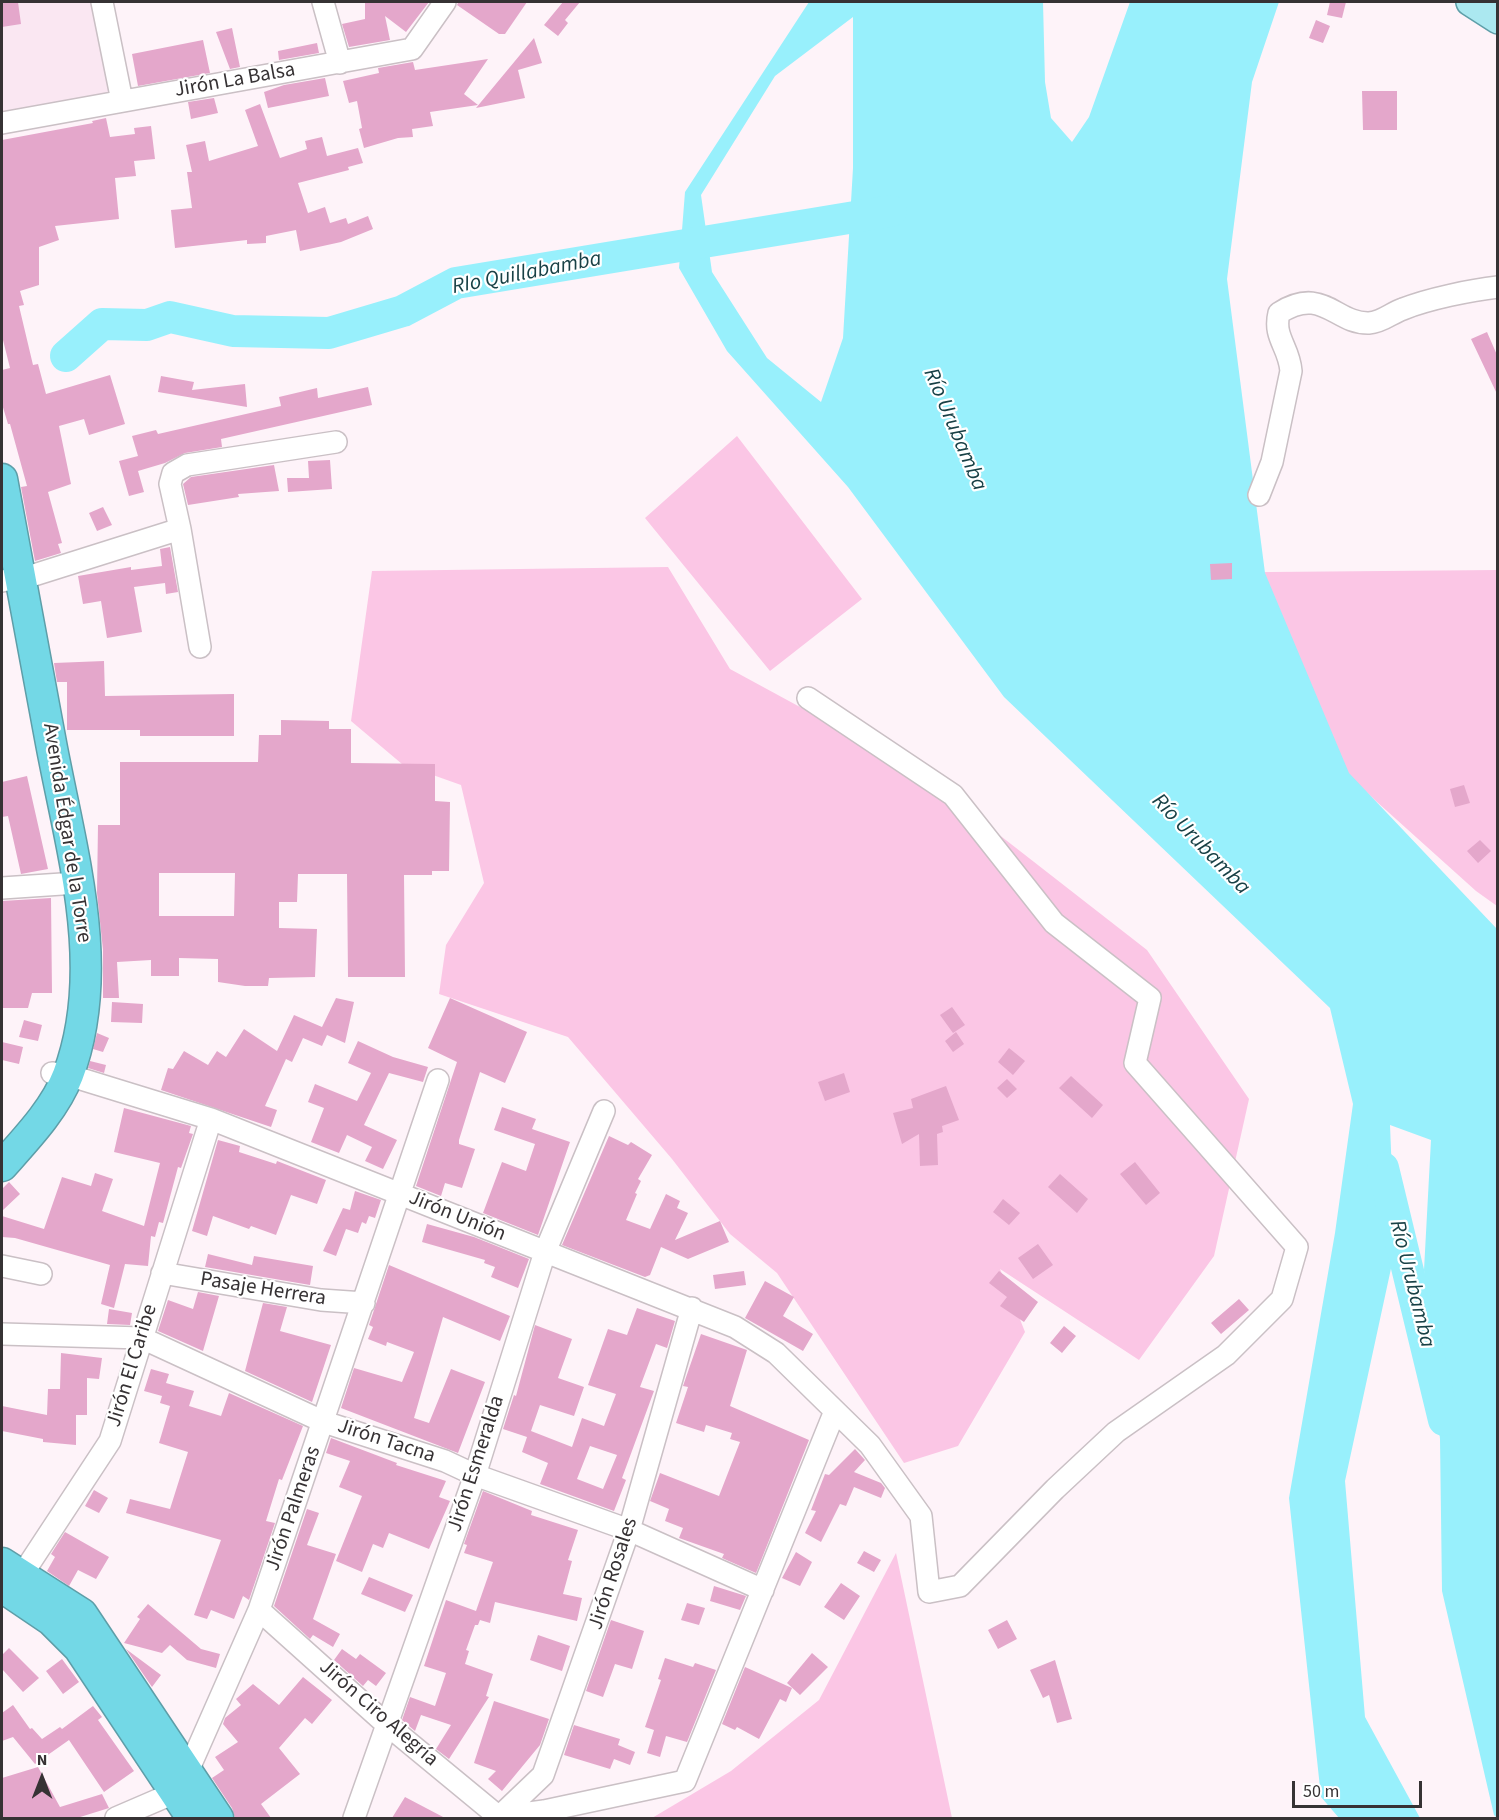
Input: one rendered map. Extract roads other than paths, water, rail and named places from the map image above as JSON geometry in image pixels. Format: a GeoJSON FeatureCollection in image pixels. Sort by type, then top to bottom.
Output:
{"type":"FeatureCollection","features":[{"type":"Feature","properties":{"kind":"highway","name":"Avenida Édgar de la Torre"},"geometry":{"type":"LineString","coordinates":[[2,479],[8,578],[69,884],[73,973],[60,1074],[47,1113],[2,1166]]}},
{"type":"Feature","properties":{"kind":"highway","name":"Avenida Édgar de la Torre"},"geometry":{"type":"LineString","coordinates":[[2,1144],[60,1074]]}},
{"type":"Feature","properties":{"kind":"highway"},"geometry":{"type":"LineString","coordinates":[[9,1579],[82,1614],[181,1783],[192,1818]]}},
{"type":"Feature","properties":{"kind":"highway"},"geometry":{"type":"LineString","coordinates":[[181,1783],[218,1818]]}},
{"type":"Feature","properties":{"kind":"main road"},"geometry":{"type":"LineString","coordinates":[[1470,2],[1497,20]]}},
{"type":"Feature","properties":{"kind":"street"},"geometry":{"type":"LineString","coordinates":[[102,2],[122,101]]}},
{"type":"Feature","properties":{"kind":"street"},"geometry":{"type":"LineString","coordinates":[[323,2],[340,63]]}},
{"type":"Feature","properties":{"kind":"street","name":"Jirón La Balsa"},"geometry":{"type":"LineString","coordinates":[[2,123],[412,49],[445,2]]}},
{"type":"Feature","properties":{"kind":"street"},"geometry":{"type":"LineString","coordinates":[[1259,495],[1272,462],[1291,370],[1290,356],[1277,335],[1279,313],[1290,306],[1314,303],[1368,323],[1379,321],[1403,309],[1497,287]]}},
{"type":"Feature","properties":{"kind":"street"},"geometry":{"type":"LineString","coordinates":[[201,647],[170,484],[173,473],[187,465],[336,442]]}},
{"type":"Feature","properties":{"kind":"street"},"geometry":{"type":"LineString","coordinates":[[8,578],[180,529]]}},
{"type":"Feature","properties":{"kind":"street","name":"Jirón Unión"},"geometry":{"type":"LineString","coordinates":[[60,1074],[211,1119],[735,1327],[776,1353],[870,1445],[921,1516],[928,1592],[960,1586],[1054,1489],[1116,1432],[1226,1355],[1282,1299],[1297,1247],[1135,1063],[1150,998],[1054,924],[953,795],[808,698]]}},
{"type":"Feature","properties":{"kind":"street"},"geometry":{"type":"LineString","coordinates":[[2,888],[69,884]]}},
{"type":"Feature","properties":{"kind":"street","name":"Jirón Palmeras"},"geometry":{"type":"LineString","coordinates":[[181,1783],[259,1610],[438,1080]]}},
{"type":"Feature","properties":{"kind":"street","name":"Jirón Esmeralda"},"geometry":{"type":"LineString","coordinates":[[354,1818],[385,1723],[475,1475],[545,1252],[604,1111]]}},
{"type":"Feature","properties":{"kind":"street","name":"Jirón El Caribe"},"geometry":{"type":"LineString","coordinates":[[9,1579],[110,1441],[211,1119]]}},
{"type":"Feature","properties":{"kind":"street"},"geometry":{"type":"LineString","coordinates":[[2,1266],[41,1274]]}},
{"type":"Feature","properties":{"kind":"street","name":"Pasaje Herrera"},"geometry":{"type":"LineString","coordinates":[[162,1273],[310,1299],[364,1303]]}},
{"type":"Feature","properties":{"kind":"street","name":"Jirón Rosales"},"geometry":{"type":"LineString","coordinates":[[498,1817],[543,1775],[630,1530],[692,1308]]}},
{"type":"Feature","properties":{"kind":"street","name":"Jirón Tacna"},"geometry":{"type":"LineString","coordinates":[[2,1334],[142,1338],[324,1422],[445,1461],[475,1475],[630,1530],[763,1590]]}},
{"type":"Feature","properties":{"kind":"street"},"geometry":{"type":"LineString","coordinates":[[498,1817],[543,1811],[685,1781],[836,1411]]}},
{"type":"Feature","properties":{"kind":"street","name":"Jirón Ciro Alegría"},"geometry":{"type":"LineString","coordinates":[[259,1610],[385,1723],[498,1817]]}},
{"type":"Feature","properties":{"kind":"street"},"geometry":{"type":"LineString","coordinates":[[116,1818],[181,1783]]}},
{"type":"Feature","properties":{"kind":"water"},"geometry":{"type":"Polygon","coordinates":[[[809,2],[1043,2],[1045,82],[1051,118],[1072,142],[1089,117],[1130,2],[1279,2],[1252,82],[1227,279],[1265,573],[1349,773],[1497,929],[1497,1818],[1494,1815],[1442,1591],[1440,1439],[1424,1270],[1431,1140],[1390,1125],[1395,1250],[1345,1481],[1365,1717],[1420,1818],[1339,1818],[1321,1797],[1289,1498],[1335,1233],[1353,1104],[1330,1008],[1004,697],[848,487],[727,351],[679,268],[685,192],[809,2]],[[853,17],[775,76],[701,195],[712,272],[767,358],[821,402],[843,338],[853,168],[853,17]]]}},
{"type":"Feature","properties":{"kind":"waterway","name":"RIo Quillabamba"},"geometry":{"type":"LineString","coordinates":[[66,356],[102,324],[147,325],[170,317],[233,331],[329,333],[403,311],[456,283],[891,211]]}},
{"type":"Feature","properties":{"kind":"waterway","name":"Río Urubamba"},"geometry":{"type":"LineString","coordinates":[[1383,1168],[1444,1420]]}}]}
